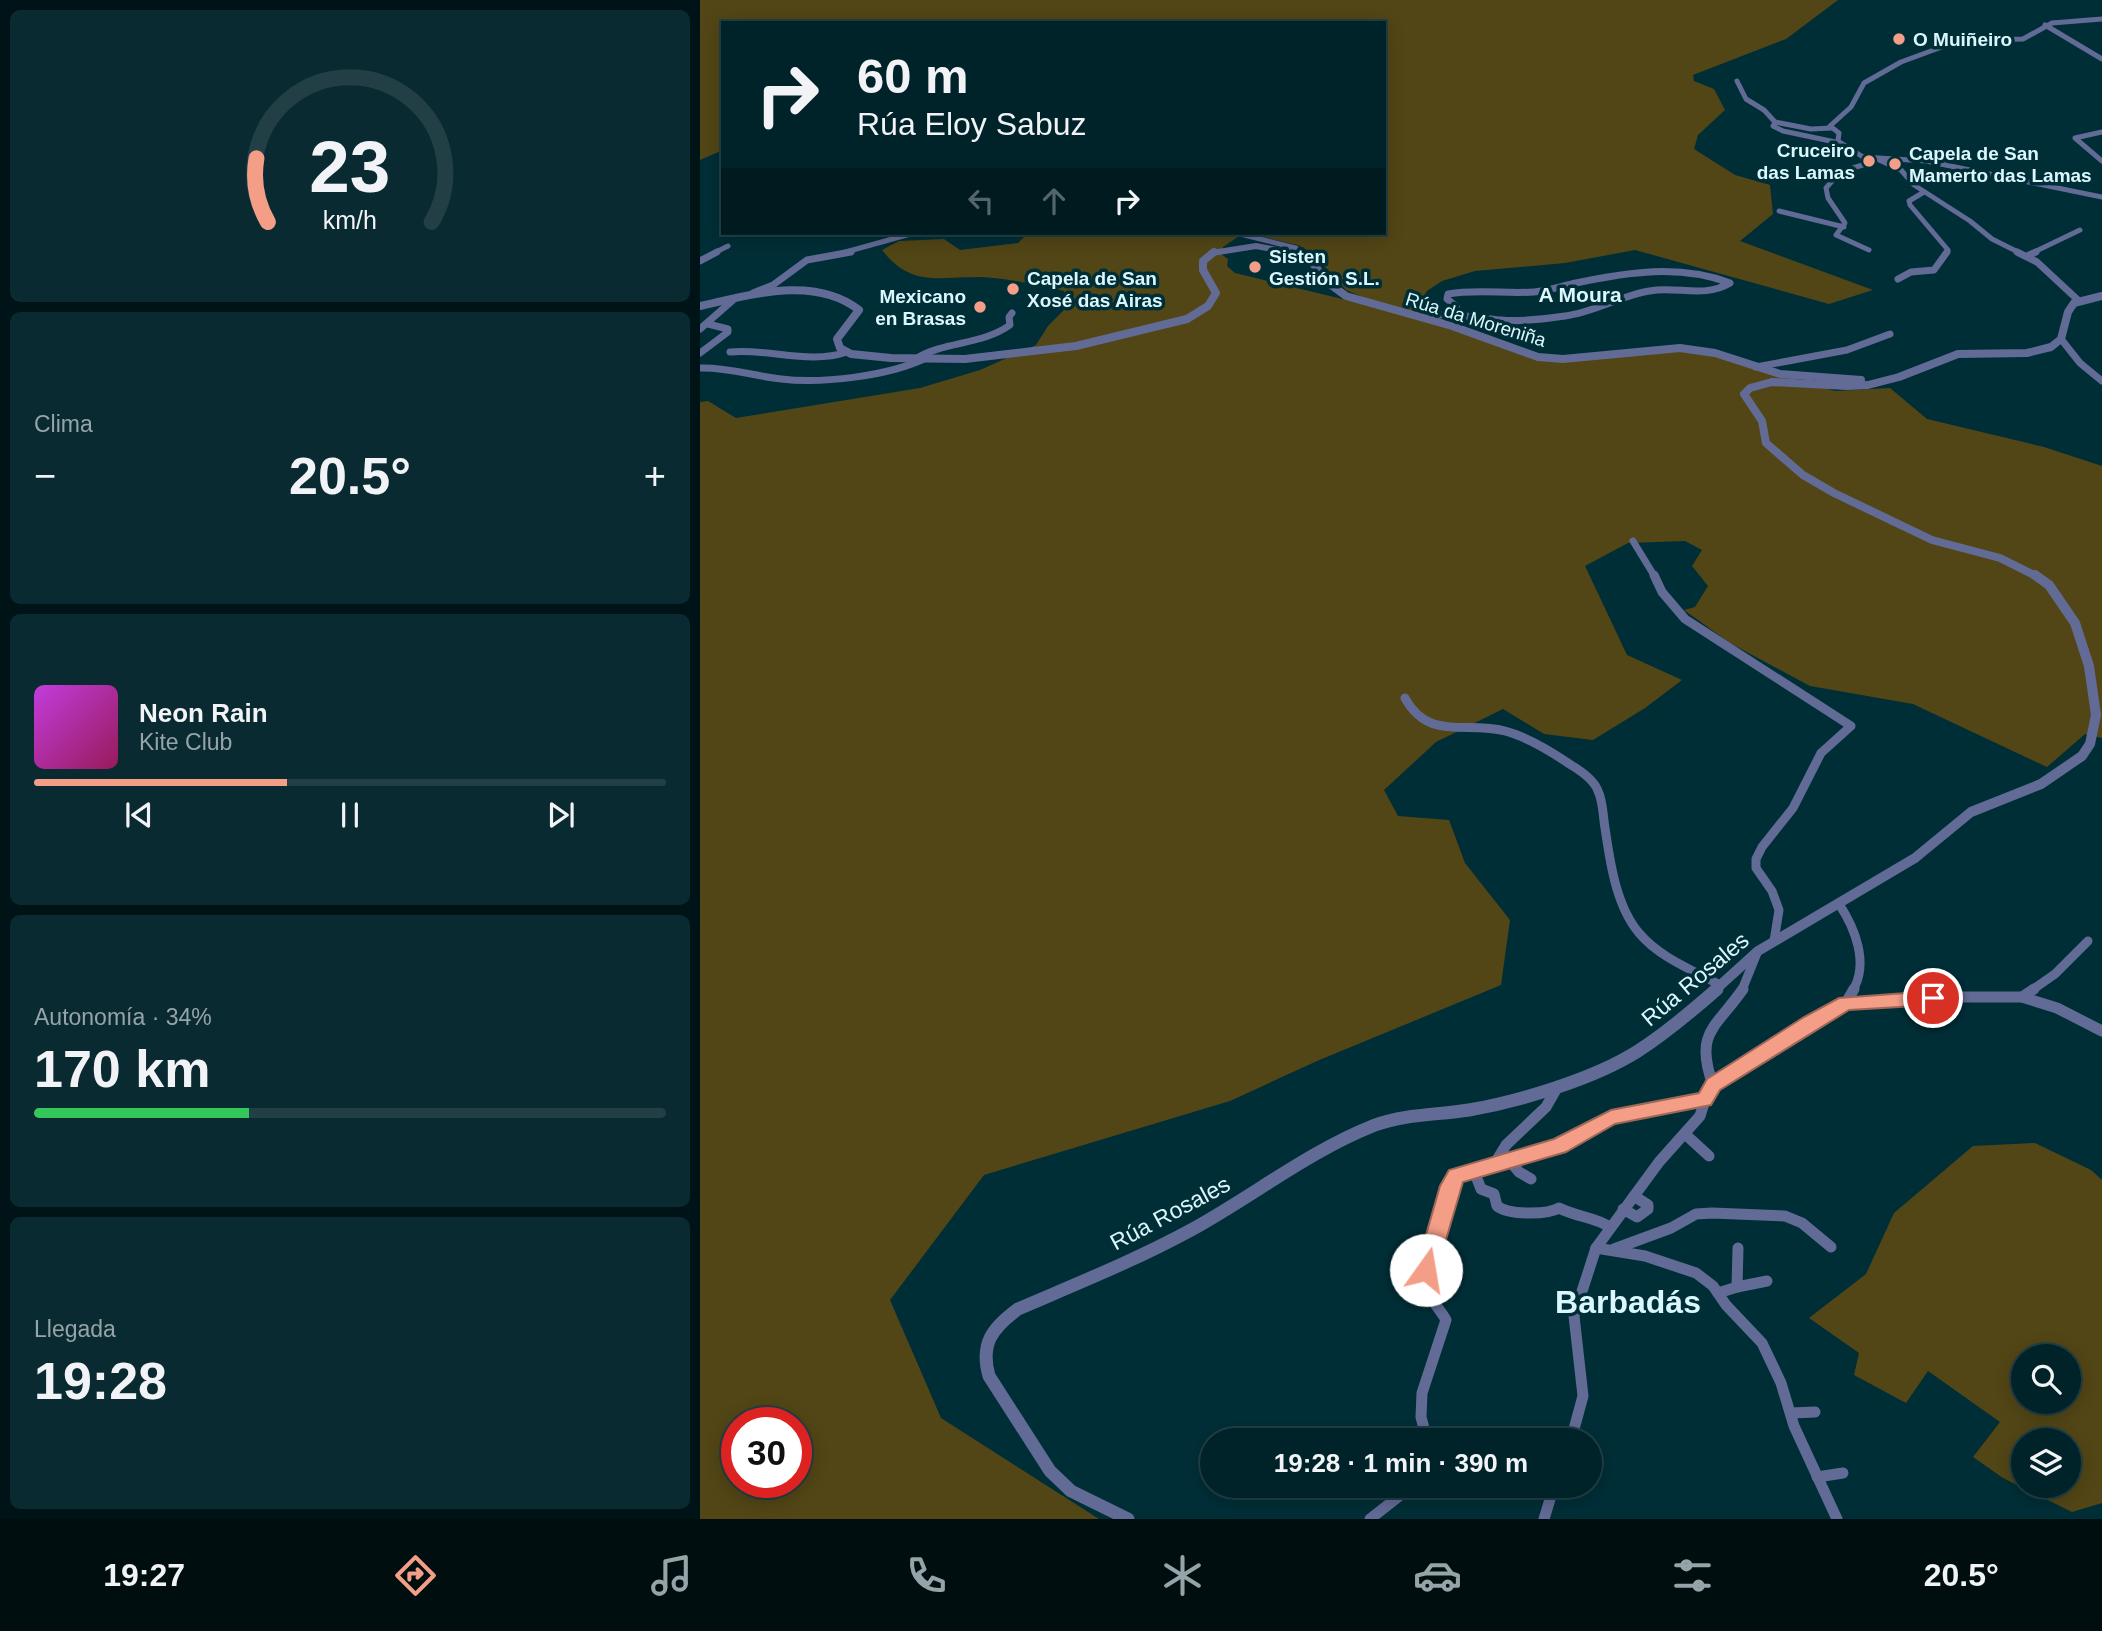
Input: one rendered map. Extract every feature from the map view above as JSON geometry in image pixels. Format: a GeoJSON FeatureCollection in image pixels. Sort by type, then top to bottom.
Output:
{"type":"FeatureCollection","features":[{"type":"Feature","properties":{"kind":"street"},"geometry":{"type":"LineString","coordinates":[[1832,128],[1831,124],[1851,107],[1864,83],[1901,62],[1958,41],[2027,37],[2045,25],[2102,19]]}},
{"type":"Feature","properties":{"kind":"street"},"geometry":{"type":"LineString","coordinates":[[2045,25],[2102,59]]}},
{"type":"Feature","properties":{"kind":"street"},"geometry":{"type":"LineString","coordinates":[[1737,81],[1746,99],[1764,110],[1775,122],[1811,129],[1832,128],[1839,133],[1840,143]]}},
{"type":"Feature","properties":{"kind":"street"},"geometry":{"type":"LineString","coordinates":[[1775,122],[1773,126],[1783,131],[1840,143],[1863,160],[1926,162],[2034,181],[2102,197]]}},
{"type":"Feature","properties":{"kind":"street"},"geometry":{"type":"LineString","coordinates":[[2102,132],[2075,138],[2102,161]]}},
{"type":"Feature","properties":{"kind":"street"},"geometry":{"type":"LineString","coordinates":[[1863,160],[1829,182],[1825,188],[1826,194],[1844,220],[1844,227],[1836,235],[1868,250]]}},
{"type":"Feature","properties":{"kind":"street"},"geometry":{"type":"LineString","coordinates":[[1880,161],[1907,175],[1924,192],[1970,221],[1992,239],[2026,256],[2079,301]]}},
{"type":"Feature","properties":{"kind":"street"},"geometry":{"type":"LineString","coordinates":[[1907,175],[1905,170],[1909,162]]}},
{"type":"Feature","properties":{"kind":"street"},"geometry":{"type":"LineString","coordinates":[[1898,279],[1911,272],[1934,270],[1948,250],[1910,205],[1909,201],[1924,192]]}},
{"type":"Feature","properties":{"kind":"street"},"geometry":{"type":"LineString","coordinates":[[1779,211],[1844,227]]}},
{"type":"Feature","properties":{"kind":"street"},"geometry":{"type":"LineString","coordinates":[[2026,256],[2080,230]]}},
{"type":"Feature","properties":{"kind":"street"},"geometry":{"type":"LineString","coordinates":[[746,297],[772,285],[807,260],[850,252],[907,235]]}},
{"type":"Feature","properties":{"kind":"street"},"geometry":{"type":"LineString","coordinates":[[1244,235],[1296,248],[1305,258]]}},
{"type":"Feature","properties":{"kind":"street"},"geometry":{"type":"LineString","coordinates":[[700,261],[728,246]]}},
{"type":"Feature","properties":{"kind":"street","name":"Rúa da Moreniña"},"geometry":{"type":"LineString","coordinates":[[847,352],[868,357],[974,358],[1097,343],[1169,325],[1209,306],[1216,293],[1203,270],[1203,261],[1215,251],[1256,246],[1275,248],[1305,258],[1327,282],[1346,296],[1421,317],[1538,358],[1563,359],[1680,348],[1715,353],[1780,374],[1895,379]]}},
{"type":"Feature","properties":{"kind":"street"},"geometry":{"type":"LineString","coordinates":[[1421,317],[1458,313],[1490,320],[1567,316],[1597,310],[1613,299],[1637,292],[1717,289],[1730,283],[1692,273],[1652,272],[1614,276],[1535,292],[1461,291],[1448,294],[1447,299],[1456,306],[1458,313]]}},
{"type":"Feature","properties":{"kind":"street"},"geometry":{"type":"LineString","coordinates":[[700,306],[796,290],[848,301],[859,310],[837,338],[838,345],[847,352]]}},
{"type":"Feature","properties":{"kind":"street"},"geometry":{"type":"LineString","coordinates":[[2059,341],[2068,312],[2079,301],[2102,296]]}},
{"type":"Feature","properties":{"kind":"street"},"geometry":{"type":"LineString","coordinates":[[700,328],[708,324],[733,300]]}},
{"type":"Feature","properties":{"kind":"street"},"geometry":{"type":"LineString","coordinates":[[916,358],[926,352],[971,342],[1005,330],[1010,325],[1009,317],[1012,313]]}},
{"type":"Feature","properties":{"kind":"street"},"geometry":{"type":"LineString","coordinates":[[700,353],[728,332],[723,327],[708,324]]}},
{"type":"Feature","properties":{"kind":"street"},"geometry":{"type":"LineString","coordinates":[[1756,367],[1847,350],[1890,334]]}},
{"type":"Feature","properties":{"kind":"street"},"geometry":{"type":"LineString","coordinates":[[2059,341],[2102,381]]}},
{"type":"Feature","properties":{"kind":"street"},"geometry":{"type":"LineString","coordinates":[[1895,379],[1962,353],[2031,352],[2059,341]]}},
{"type":"Feature","properties":{"kind":"street"},"geometry":{"type":"LineString","coordinates":[[730,352],[759,350],[806,357],[834,356],[847,352]]}},
{"type":"Feature","properties":{"kind":"street"},"geometry":{"type":"LineString","coordinates":[[700,368],[724,367],[792,380],[883,370],[926,358]]}},
{"type":"Feature","properties":{"kind":"street","name":"Rúa Rosales"},"geometry":{"type":"LineString","coordinates":[[1128,1519],[1071,1491],[1057,1478],[989,1376],[985,1361],[989,1337],[1004,1319],[1037,1298],[1155,1249],[1311,1157],[1373,1126],[1396,1118],[1498,1105],[1558,1086],[1637,1052],[1664,1035],[1758,951],[1915,858],[1971,812],[2015,797],[2047,781],[2069,766],[2090,744],[2094,731],[2096,699],[2090,666],[2075,623],[2049,585],[2017,565],[1932,540],[1834,493],[1803,475],[1766,443],[1762,421],[1745,398],[1749,388],[1766,383],[1844,387],[1874,385],[1895,379]]}},
{"type":"Feature","properties":{"kind":"street"},"geometry":{"type":"LineString","coordinates":[[1633,541],[1650,566],[1662,592],[1685,619],[1850,724],[1850,729],[1821,753],[1793,808],[1762,847],[1756,859],[1756,868],[1772,891],[1779,910],[1774,941]]}},
{"type":"Feature","properties":{"kind":"street"},"geometry":{"type":"LineString","coordinates":[[1405,698],[1413,713],[1421,720],[1445,727],[1504,731],[1548,753],[1594,782],[1599,792],[1612,863],[1638,932],[1672,958],[1720,985]]}},
{"type":"Feature","properties":{"kind":"street"},"geometry":{"type":"LineString","coordinates":[[1839,904],[1854,927],[1860,969],[1859,980],[1846,1003]]}},
{"type":"Feature","properties":{"kind":"street"},"geometry":{"type":"LineString","coordinates":[[2022,997],[2055,974],[2088,941]]}},
{"type":"Feature","properties":{"kind":"street"},"geometry":{"type":"LineString","coordinates":[[1713,1085],[1706,1063],[1708,1035],[1718,1017],[1743,990],[1758,951]]}},
{"type":"Feature","properties":{"kind":"street"},"geometry":{"type":"LineString","coordinates":[[1574,1428],[1583,1396],[1575,1324],[1576,1305],[1596,1248],[1623,1209],[1700,1116],[1713,1085],[1810,1022],[1846,1003],[1921,998],[2022,997],[2057,1008],[2102,1031]]}},
{"type":"Feature","properties":{"kind":"street"},"geometry":{"type":"LineString","coordinates":[[1495,1163],[1500,1149],[1522,1132],[1555,1095],[1558,1086]]}},
{"type":"Feature","properties":{"kind":"street"},"geometry":{"type":"LineString","coordinates":[[1422,1428],[1420,1409],[1432,1356],[1446,1320],[1427,1288],[1426,1270],[1452,1179],[1495,1163],[1559,1146],[1611,1117],[1705,1100]]}},
{"type":"Feature","properties":{"kind":"street"},"geometry":{"type":"LineString","coordinates":[[1685,1134],[1709,1156]]}},
{"type":"Feature","properties":{"kind":"street"},"geometry":{"type":"LineString","coordinates":[[1509,1160],[1519,1172],[1531,1179]]}},
{"type":"Feature","properties":{"kind":"street"},"geometry":{"type":"LineString","coordinates":[[1474,1171],[1481,1189],[1493,1194],[1497,1206],[1507,1213],[1527,1211],[1544,1215],[1559,1208],[1578,1218],[1596,1218],[1610,1227]]}},
{"type":"Feature","properties":{"kind":"street"},"geometry":{"type":"LineString","coordinates":[[1623,1209],[1637,1217],[1648,1209],[1648,1205],[1634,1196]]}},
{"type":"Feature","properties":{"kind":"street"},"geometry":{"type":"LineString","coordinates":[[1615,1249],[1638,1238],[1671,1228],[1696,1214],[1712,1213],[1785,1216],[1802,1223],[1831,1247]]}},
{"type":"Feature","properties":{"kind":"street"},"geometry":{"type":"LineString","coordinates":[[1596,1248],[1615,1249],[1696,1273],[1707,1279],[1736,1316],[1762,1343],[1837,1519]]}},
{"type":"Feature","properties":{"kind":"street"},"geometry":{"type":"LineString","coordinates":[[1737,1287],[1735,1251],[1738,1248]]}},
{"type":"Feature","properties":{"kind":"street"},"geometry":{"type":"LineString","coordinates":[[1718,1293],[1767,1281]]}},
{"type":"Feature","properties":{"kind":"street"},"geometry":{"type":"LineString","coordinates":[[1791,1413],[1815,1412]]}},
{"type":"Feature","properties":{"kind":"street"},"geometry":{"type":"LineString","coordinates":[[1817,1477],[1843,1473]]}},
{"type":"Feature","properties":{"kind":"street"},"geometry":{"type":"LineString","coordinates":[[1370,1519],[1397,1498]]}},
{"type":"Feature","properties":{"kind":"street"},"geometry":{"type":"LineString","coordinates":[[1544,1519],[1550,1498]]}},
{"type":"Feature","properties":{"kind":"shaded area"},"geometry":{"type":"Polygon","coordinates":[[[700,0],[1838,0],[1786,39],[1693,75],[1694,81],[1714,89],[1725,110],[1698,135],[1694,149],[1735,175],[1770,185],[1773,214],[1740,241],[1873,290],[1829,304],[1635,250],[1565,263],[1475,271],[1442,281],[1427,291],[1420,304],[1420,313],[1373,301],[1346,290],[1312,253],[1298,245],[1254,235],[1386,235],[1386,21],[721,21],[721,151],[700,160],[700,0]]]}},
{"type":"Feature","properties":{"kind":"shaded area"},"geometry":{"type":"Polygon","coordinates":[[[1026,235],[1236,235],[1239,236],[1223,247],[1221,254],[1228,259],[1227,266],[1235,273],[1425,319],[1530,358],[1555,362],[1667,349],[1714,356],[1835,391],[1890,388],[1927,419],[2044,447],[2102,466],[2102,738],[2085,734],[2047,767],[1913,704],[1810,686],[1730,643],[1684,610],[1695,607],[1708,586],[1692,566],[1702,550],[1685,541],[1628,543],[1585,566],[1627,655],[1682,680],[1645,708],[1593,740],[1544,734],[1503,709],[1436,742],[1384,790],[1398,816],[1449,820],[1465,863],[1510,920],[1501,985],[1317,1061],[1230,1101],[984,1175],[890,1300],[941,1418],[1099,1519],[700,1519],[700,402],[708,401],[736,418],[920,388],[980,370],[1036,345],[1048,326],[1066,308],[1064,291],[990,278],[914,275],[903,270],[882,250],[899,241],[944,239],[960,250],[1018,243],[1026,235]]]}},
{"type":"Feature","properties":{"kind":"shaded area"},"geometry":{"type":"Polygon","coordinates":[[[2035,1143],[2091,1170],[2102,1180],[2102,1503],[2072,1512],[2044,1498],[2081,1498],[2081,1428],[2011,1428],[2011,1482],[1973,1457],[2000,1422],[1928,1371],[1906,1403],[1854,1375],[1859,1353],[1809,1318],[1866,1274],[1894,1213],[1973,1146],[2035,1143]]]}},
{"type":"Feature","properties":{"kind":"place","name":"O Muiñeiro"},"geometry":{"type":"Point","coordinates":[1899,39]}},
{"type":"Feature","properties":{"kind":"place","name":"Cruceiro das Lamas"},"geometry":{"type":"Point","coordinates":[1869,161]}},
{"type":"Feature","properties":{"kind":"place","name":"Capela de San Mamerto das Lamas"},"geometry":{"type":"Point","coordinates":[1895,164]}},
{"type":"Feature","properties":{"kind":"place","name":"Sisten Gestión S.L."},"geometry":{"type":"Point","coordinates":[1255,267]}},
{"type":"Feature","properties":{"kind":"place","name":"Capela de San Xosé das Airas"},"geometry":{"type":"Point","coordinates":[1013,289]}},
{"type":"Feature","properties":{"kind":"place","name":"Mexicano en Brasas"},"geometry":{"type":"Point","coordinates":[980,307]}},
{"type":"Feature","properties":{"kind":"district","name":"A Moura"},"geometry":{"type":"Point","coordinates":[1580,295]}},
{"type":"Feature","properties":{"kind":"district","name":"Barbadás"},"geometry":{"type":"Point","coordinates":[1628,1302]}},
{"type":"Feature","properties":{"kind":"route"},"geometry":{"type":"LineString","coordinates":[[1426,1270],[1452,1179],[1456,1176],[1559,1146],[1611,1117],[1705,1100],[1713,1085],[1810,1022],[1846,1003],[1933,998]]}}]}
